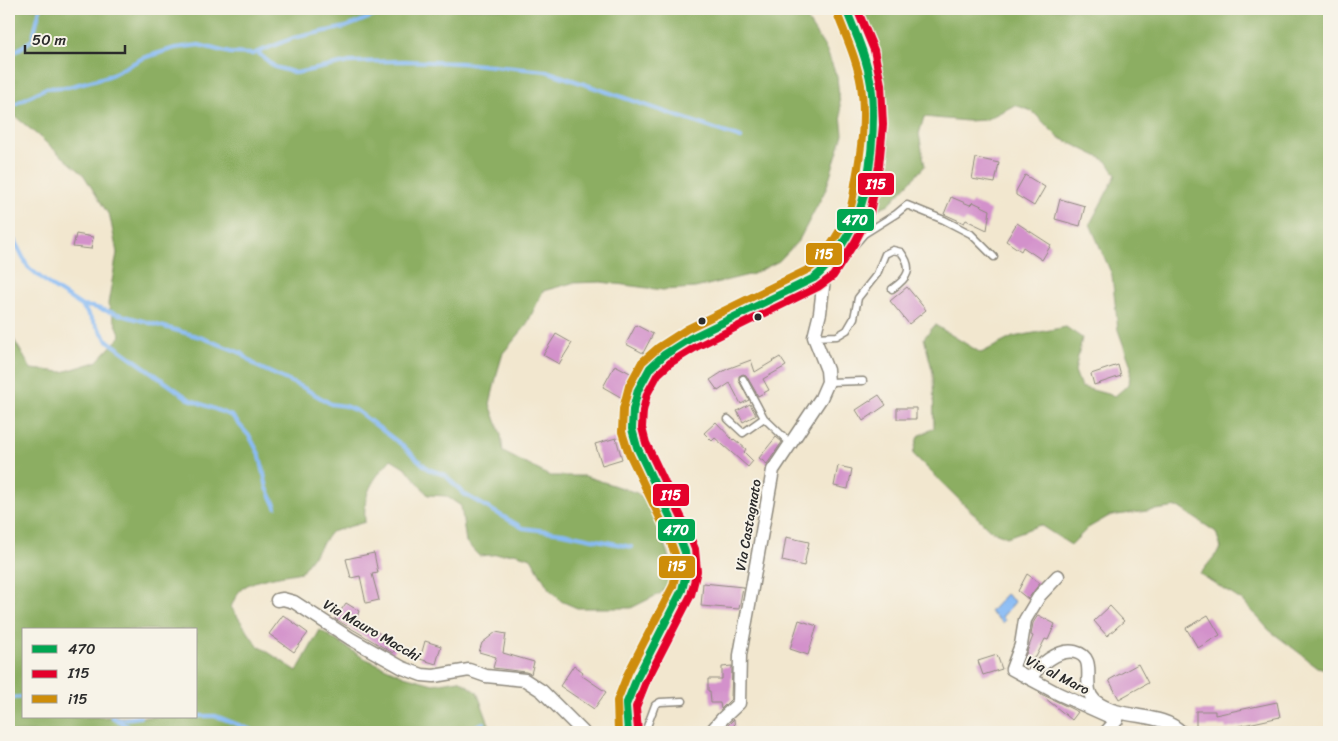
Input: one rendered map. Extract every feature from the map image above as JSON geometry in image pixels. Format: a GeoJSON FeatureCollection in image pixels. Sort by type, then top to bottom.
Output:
{"type":"FeatureCollection","features":[{"type":"Feature","properties":{"kind":"street"},"geometry":{"type":"LineString","coordinates":[[628,732],[626,705],[631,691],[682,590],[687,570],[686,552],[637,447],[632,430],[633,410],[638,390],[650,368],[691,338],[814,278],[825,270],[846,238],[860,210],[869,165],[873,125],[871,85],[864,53],[846,9]]}},
{"type":"Feature","properties":{"kind":"street"},"geometry":{"type":"LineString","coordinates":[[825,270],[820,313],[814,337],[827,370],[828,382]]}},
{"type":"Feature","properties":{"kind":"street","name":"Via Castagnato"},"geometry":{"type":"LineString","coordinates":[[711,732],[740,703],[740,655],[773,470],[821,398],[828,382]]}},
{"type":"Feature","properties":{"kind":"street","name":"Via al Maro"},"geometry":{"type":"LineString","coordinates":[[1058,576],[1040,595],[1025,620],[1021,645],[1012,669],[1058,694],[1117,720],[1106,732]]}},
{"type":"Feature","properties":{"kind":"street","name":"Via Mauro Macchi"},"geometry":{"type":"LineString","coordinates":[[277,600],[283,599],[294,602],[351,639],[396,664],[422,675],[434,676],[469,670],[486,676],[524,680],[542,691],[583,732]]}},
{"type":"Feature","properties":{"kind":"street"},"geometry":{"type":"LineString","coordinates":[[1030,678],[1036,670],[1054,656],[1067,651],[1077,652],[1087,660],[1089,666],[1089,691],[1095,700],[1124,715],[1160,720],[1171,724],[1181,732]]}},
{"type":"Feature","properties":{"kind":"lane"},"geometry":{"type":"LineString","coordinates":[[825,270],[839,264],[864,234],[908,205],[971,234],[994,257]]}},
{"type":"Feature","properties":{"kind":"lane"},"geometry":{"type":"LineString","coordinates":[[814,337],[837,336],[847,330],[854,318],[858,298],[877,274],[885,254],[893,250],[901,252],[907,259],[908,271],[904,280],[892,289]]}},
{"type":"Feature","properties":{"kind":"lane"},"geometry":{"type":"LineString","coordinates":[[743,379],[764,418],[791,444]]}},
{"type":"Feature","properties":{"kind":"lane"},"geometry":{"type":"LineString","coordinates":[[828,382],[863,381]]}},
{"type":"Feature","properties":{"kind":"lane"},"geometry":{"type":"LineString","coordinates":[[728,419],[744,433],[764,418]]}},
{"type":"Feature","properties":{"kind":"lane"},"geometry":{"type":"LineString","coordinates":[[645,732],[655,704],[684,701]]}},
{"type":"Feature","properties":{"kind":"green space"},"geometry":{"type":"Polygon","coordinates":[[[9,9],[800,9],[826,49],[837,77],[843,134],[826,189],[799,240],[779,261],[753,274],[695,288],[663,290],[601,282],[572,283],[543,291],[526,326],[503,353],[490,404],[501,435],[503,452],[550,476],[585,476],[637,493],[650,504],[671,563],[672,580],[661,593],[631,608],[577,608],[561,601],[549,589],[531,558],[514,553],[479,556],[466,542],[461,506],[446,496],[428,495],[406,468],[391,459],[374,481],[367,495],[365,522],[331,532],[301,572],[258,581],[243,588],[236,596],[231,607],[257,645],[297,671],[320,630],[362,657],[404,676],[433,684],[459,680],[477,692],[492,732],[9,732],[9,331],[31,369],[63,372],[96,362],[121,336],[108,304],[117,253],[110,217],[83,174],[9,111],[9,9]]]}},
{"type":"Feature","properties":{"kind":"green space"},"geometry":{"type":"Polygon","coordinates":[[[854,9],[1329,9],[1329,670],[1318,667],[1269,630],[1244,602],[1200,574],[1221,548],[1216,532],[1178,507],[1109,516],[1088,528],[1071,545],[1040,525],[1007,537],[990,530],[913,454],[918,436],[934,428],[933,373],[924,338],[935,325],[981,353],[1013,337],[1066,327],[1082,338],[1075,371],[1081,387],[1115,396],[1129,384],[1131,366],[1118,330],[1112,275],[1090,224],[1116,175],[1107,161],[1058,137],[1032,111],[1015,105],[985,120],[967,121],[924,117],[919,134],[925,166],[889,204],[864,215],[874,190],[882,134],[874,61],[854,9]]]}},
{"type":"Feature","properties":{"kind":"water"},"geometry":{"type":"Polygon","coordinates":[[[1006,594],[1015,602],[1002,617],[1005,620],[1003,623],[990,612],[1006,594]]]}},
{"type":"Feature","properties":{"kind":"building"},"geometry":{"type":"Polygon","coordinates":[[[976,158],[999,163],[995,183],[972,179],[976,158]]]}},
{"type":"Feature","properties":{"kind":"building"},"geometry":{"type":"Polygon","coordinates":[[[1025,175],[1045,187],[1034,206],[1016,195],[1016,191],[1025,175]]]}},
{"type":"Feature","properties":{"kind":"building"},"geometry":{"type":"Polygon","coordinates":[[[951,197],[970,205],[973,202],[990,210],[987,230],[966,220],[964,223],[944,214],[951,197]]]}},
{"type":"Feature","properties":{"kind":"building"},"geometry":{"type":"Polygon","coordinates":[[[1060,199],[1085,206],[1080,226],[1055,219],[1060,199]]]}},
{"type":"Feature","properties":{"kind":"building"},"geometry":{"type":"Polygon","coordinates":[[[1017,223],[1051,245],[1042,260],[1023,247],[1021,251],[1006,241],[1017,223]]]}},
{"type":"Feature","properties":{"kind":"building"},"geometry":{"type":"Polygon","coordinates":[[[76,234],[93,237],[91,249],[73,247],[76,234]]]}},
{"type":"Feature","properties":{"kind":"building"},"geometry":{"type":"Polygon","coordinates":[[[907,287],[926,310],[909,324],[890,301],[907,287]]]}},
{"type":"Feature","properties":{"kind":"building"},"geometry":{"type":"Polygon","coordinates":[[[636,325],[653,334],[643,353],[626,344],[636,325]]]}},
{"type":"Feature","properties":{"kind":"building"},"geometry":{"type":"Polygon","coordinates":[[[556,334],[572,343],[559,364],[543,355],[556,334]]]}},
{"type":"Feature","properties":{"kind":"building"},"geometry":{"type":"Polygon","coordinates":[[[780,357],[786,366],[763,379],[769,390],[758,396],[746,375],[739,376],[739,381],[749,400],[741,404],[730,383],[718,391],[710,380],[727,369],[751,360],[755,372],[780,357]]]}},
{"type":"Feature","properties":{"kind":"building"},"geometry":{"type":"Polygon","coordinates":[[[615,365],[634,375],[628,385],[624,399],[603,387],[615,365]]]}},
{"type":"Feature","properties":{"kind":"building"},"geometry":{"type":"Polygon","coordinates":[[[1118,365],[1121,376],[1094,385],[1091,374],[1118,365]]]}},
{"type":"Feature","properties":{"kind":"building"},"geometry":{"type":"Polygon","coordinates":[[[879,395],[886,405],[863,421],[856,410],[879,395]]]}},
{"type":"Feature","properties":{"kind":"building"},"geometry":{"type":"Polygon","coordinates":[[[750,404],[756,415],[743,422],[737,411],[750,404]]]}},
{"type":"Feature","properties":{"kind":"building"},"geometry":{"type":"Polygon","coordinates":[[[897,408],[916,408],[916,419],[897,419],[897,408]]]}},
{"type":"Feature","properties":{"kind":"building"},"geometry":{"type":"Polygon","coordinates":[[[716,422],[733,440],[746,449],[744,452],[753,461],[748,467],[715,438],[712,441],[704,433],[716,422]]]}},
{"type":"Feature","properties":{"kind":"building"},"geometry":{"type":"Polygon","coordinates":[[[776,437],[782,442],[767,464],[759,458],[776,437]]]}},
{"type":"Feature","properties":{"kind":"building"},"geometry":{"type":"Polygon","coordinates":[[[616,438],[622,459],[602,465],[595,444],[616,438]]]}},
{"type":"Feature","properties":{"kind":"building"},"geometry":{"type":"Polygon","coordinates":[[[838,466],[852,469],[848,489],[834,486],[838,466]]]}},
{"type":"Feature","properties":{"kind":"building"},"geometry":{"type":"Polygon","coordinates":[[[786,537],[809,542],[804,566],[782,561],[786,537]]]}},
{"type":"Feature","properties":{"kind":"building"},"geometry":{"type":"Polygon","coordinates":[[[374,553],[378,573],[372,574],[379,600],[366,603],[360,576],[351,578],[346,559],[374,553]]]}},
{"type":"Feature","properties":{"kind":"building"},"geometry":{"type":"Polygon","coordinates":[[[1027,574],[1040,583],[1028,599],[1018,591],[1027,574]]]}},
{"type":"Feature","properties":{"kind":"building"},"geometry":{"type":"Polygon","coordinates":[[[703,583],[743,587],[739,609],[701,606],[703,583]]]}},
{"type":"Feature","properties":{"kind":"building"},"geometry":{"type":"Polygon","coordinates":[[[346,603],[359,611],[356,620],[398,644],[393,653],[335,619],[346,603]]]}},
{"type":"Feature","properties":{"kind":"building"},"geometry":{"type":"Polygon","coordinates":[[[1110,606],[1124,621],[1107,636],[1094,621],[1110,606]]]}},
{"type":"Feature","properties":{"kind":"building"},"geometry":{"type":"Polygon","coordinates":[[[283,615],[308,633],[294,652],[269,634],[283,615]]]}},
{"type":"Feature","properties":{"kind":"building"},"geometry":{"type":"Polygon","coordinates":[[[1038,615],[1055,624],[1048,640],[1045,639],[1036,657],[1023,662],[1033,636],[1031,635],[1033,623],[1038,615]]]}},
{"type":"Feature","properties":{"kind":"building"},"geometry":{"type":"Polygon","coordinates":[[[1208,615],[1220,635],[1198,648],[1186,628],[1208,615]]]}},
{"type":"Feature","properties":{"kind":"building"},"geometry":{"type":"Polygon","coordinates":[[[799,620],[817,626],[808,655],[790,649],[799,620]]]}},
{"type":"Feature","properties":{"kind":"building"},"geometry":{"type":"Polygon","coordinates":[[[496,632],[506,634],[503,653],[534,662],[531,674],[493,668],[496,657],[479,652],[482,643],[496,632]]]}},
{"type":"Feature","properties":{"kind":"building"},"geometry":{"type":"Polygon","coordinates":[[[425,641],[441,646],[436,664],[420,659],[425,641]]]}},
{"type":"Feature","properties":{"kind":"building"},"geometry":{"type":"Polygon","coordinates":[[[997,655],[1002,669],[983,675],[978,661],[997,655]]]}},
{"type":"Feature","properties":{"kind":"building"},"geometry":{"type":"Polygon","coordinates":[[[1138,664],[1148,683],[1119,699],[1109,680],[1138,664]]]}},
{"type":"Feature","properties":{"kind":"building"},"geometry":{"type":"Polygon","coordinates":[[[574,665],[583,672],[581,675],[606,692],[594,709],[560,686],[574,665]]]}},
{"type":"Feature","properties":{"kind":"building"},"geometry":{"type":"Polygon","coordinates":[[[732,666],[731,699],[721,709],[720,703],[711,703],[708,679],[722,679],[722,667],[732,666]]]}},
{"type":"Feature","properties":{"kind":"building"},"geometry":{"type":"Polygon","coordinates":[[[1039,693],[1056,701],[1078,712],[1072,720],[1039,693]]]}},
{"type":"Feature","properties":{"kind":"building"},"geometry":{"type":"Polygon","coordinates":[[[1277,702],[1280,717],[1226,729],[1225,726],[1196,727],[1196,711],[1215,711],[1215,715],[1277,702]]]}},
{"type":"Feature","properties":{"kind":"building"},"geometry":{"type":"Polygon","coordinates":[[[734,719],[735,732],[723,732],[723,730],[734,719]]]}},
{"type":"Feature","properties":{"kind":"waterway"},"geometry":{"type":"LineString","coordinates":[[9,56],[32,40],[40,9]]}},
{"type":"Feature","properties":{"kind":"waterway"},"geometry":{"type":"LineString","coordinates":[[9,107],[46,88],[68,87],[109,76],[143,58],[175,48],[199,45],[230,53],[253,54],[293,38],[346,27],[391,9]]}},
{"type":"Feature","properties":{"kind":"waterway"},"geometry":{"type":"LineString","coordinates":[[257,52],[275,67],[296,73],[350,62],[404,61],[461,63],[546,71],[741,138]]}},
{"type":"Feature","properties":{"kind":"waterway"},"geometry":{"type":"LineString","coordinates":[[9,230],[28,267],[51,286],[82,306],[108,341],[189,399],[232,416],[250,437],[260,456],[267,488],[276,507]]}},
{"type":"Feature","properties":{"kind":"waterway"},"geometry":{"type":"LineString","coordinates":[[82,306],[93,307],[200,337],[241,353],[256,366],[304,388],[331,404],[345,406],[357,411],[402,445],[428,469],[445,475],[464,494],[523,528],[563,533],[631,547]]}},
{"type":"Feature","properties":{"kind":"waterway"},"geometry":{"type":"LineString","coordinates":[[9,698],[22,697]]}},
{"type":"Feature","properties":{"kind":"waterway"},"geometry":{"type":"LineString","coordinates":[[198,716],[216,716],[257,732]]}},
{"type":"Feature","properties":{"kind":"waterway"},"geometry":{"type":"LineString","coordinates":[[114,718],[131,728],[134,732]]}},
{"type":"Feature","properties":{"kind":"waterway"},"geometry":{"type":"LineString","coordinates":[[118,720],[133,718]]}},
{"type":"Feature","properties":{"kind":"waterway"},"geometry":{"type":"LineString","coordinates":[[462,732],[483,723]]}},
{"type":"Feature","properties":{"kind":"transit line","name":"470"},"geometry":{"type":"LineString","coordinates":[[628,732],[626,705],[637,678],[682,590],[687,570],[685,552],[677,531],[637,447],[632,429],[633,410],[638,390],[650,368],[664,355],[691,338],[814,278],[841,247],[852,227],[860,209],[867,181],[873,131],[873,114],[871,85],[867,65],[846,9]]}},
{"type":"Feature","properties":{"kind":"transit line","name":"I15"},"geometry":{"type":"LineString","coordinates":[[638,731],[636,707],[646,682],[691,595],[697,571],[695,549],[646,443],[642,428],[647,394],[658,374],[670,363],[696,347],[818,287],[833,276],[855,242],[870,213],[879,166],[883,125],[881,84],[874,50],[857,9]]}},
{"type":"Feature","properties":{"kind":"transit line","name":"i15"},"geometry":{"type":"LineString","coordinates":[[618,732],[617,701],[628,673],[673,586],[677,569],[675,554],[668,535],[628,451],[622,432],[623,409],[629,386],[642,362],[659,347],[687,329],[809,269],[827,250],[839,232],[853,198],[861,147],[863,110],[857,67],[837,13]]}}]}
